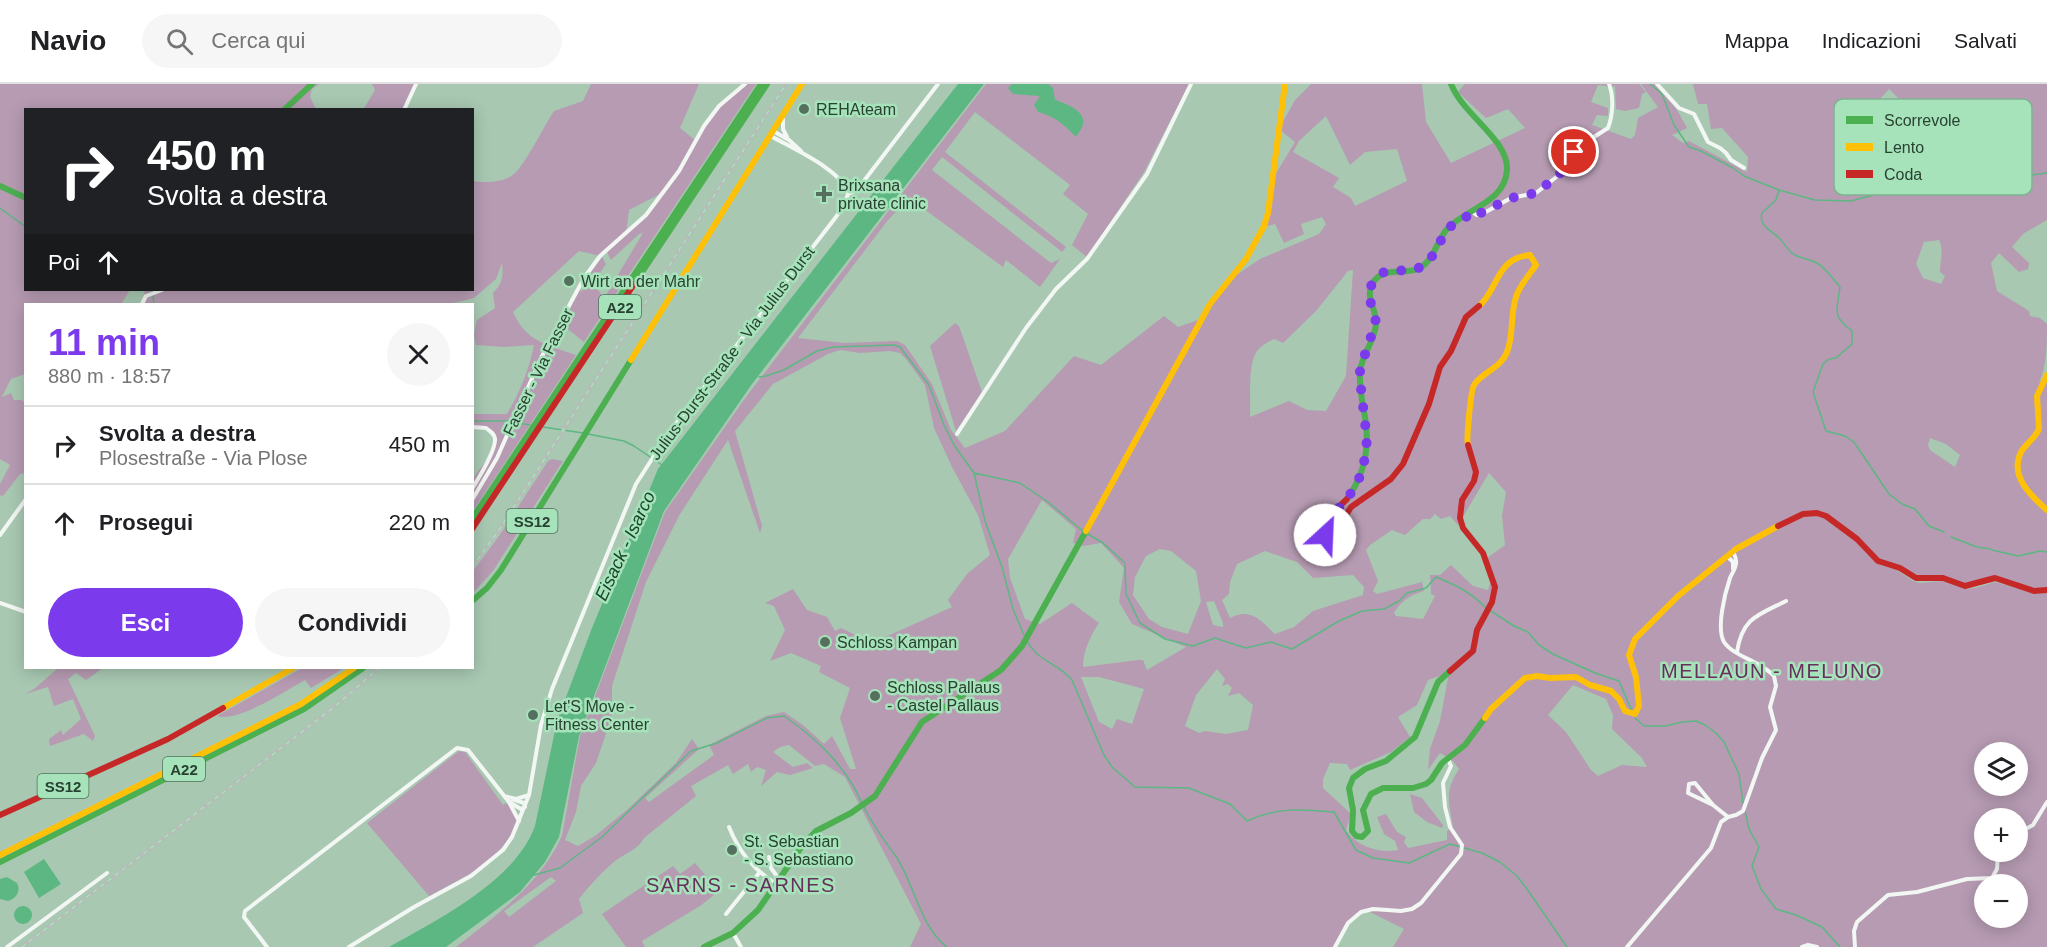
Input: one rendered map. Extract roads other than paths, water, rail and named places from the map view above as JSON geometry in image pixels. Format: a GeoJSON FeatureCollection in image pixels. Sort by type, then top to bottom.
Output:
{"type":"FeatureCollection","features":[{"type":"Feature","properties":{"kind":"main road"},"geometry":{"type":"LineString","coordinates":[[286,108],[312,84]]}},
{"type":"Feature","properties":{"kind":"main road","name":"A22"},"geometry":{"type":"LineString","coordinates":[[474,516],[761,84]]}},
{"type":"Feature","properties":{"kind":"main road","name":"A22"},"geometry":{"type":"LineString","coordinates":[[474,526],[767,84]]}},
{"type":"Feature","properties":{"kind":"main road","name":"SS12"},"geometry":{"type":"LineString","coordinates":[[474,599],[487,588],[501,570],[802,84]]}},
{"type":"Feature","properties":{"kind":"main road"},"geometry":{"type":"LineString","coordinates":[[704,947],[733,933],[758,910],[816,831],[868,802],[874,796],[910,737],[922,722],[1001,670],[1014,657],[1072,557],[1201,319],[1260,237],[1268,213],[1285,84]]}},
{"type":"Feature","properties":{"kind":"main road"},"geometry":{"type":"LineString","coordinates":[[1451,84],[1459,101],[1502,149],[1507,164],[1506,174],[1502,184],[1490,199],[1448,228],[1431,258],[1423,266],[1414,270],[1382,273],[1370,287],[1370,300],[1376,322],[1360,369],[1367,440],[1363,470],[1354,489],[1342,505],[1323,523],[1321,530],[1325,535],[1334,535],[1351,507],[1391,478],[1403,464],[1430,404],[1440,367],[1451,351],[1462,324],[1470,313],[1486,300],[1501,271],[1515,260],[1530,255],[1536,265],[1516,296],[1507,353],[1472,390],[1471,413],[1466,439],[1476,472],[1474,481],[1462,500],[1460,514],[1463,528],[1483,553],[1495,587],[1492,602],[1477,630],[1473,651],[1438,682],[1415,737],[1386,761],[1365,769],[1353,778],[1349,795],[1353,810],[1354,834],[1359,837],[1367,834],[1368,827],[1363,810],[1371,794],[1383,788],[1413,788],[1426,784],[1442,763],[1465,745],[1491,709],[1522,680],[1529,677],[1576,677],[1590,685],[1611,691],[1619,699],[1625,711],[1635,714],[1639,706],[1636,677],[1630,659],[1632,643],[1678,596],[1730,554],[1752,539],[1797,517],[1809,513],[1826,516],[1857,539],[1878,561],[1900,568],[1919,579],[1944,578],[1965,586],[1995,578],[2034,591],[2047,590]]}},
{"type":"Feature","properties":{"kind":"main road"},"geometry":{"type":"LineString","coordinates":[[0,186],[24,197]]}},
{"type":"Feature","properties":{"kind":"main road"},"geometry":{"type":"LineString","coordinates":[[2047,375],[2038,394],[2039,429],[2036,436],[2021,452],[2018,463],[2024,487],[2047,510]]}},
{"type":"Feature","properties":{"kind":"main road","name":"SS12"},"geometry":{"type":"LineString","coordinates":[[0,814],[168,739],[291,669]]}},
{"type":"Feature","properties":{"kind":"main road","name":"A22"},"geometry":{"type":"LineString","coordinates":[[0,855],[301,704],[353,669]]}},
{"type":"Feature","properties":{"kind":"main road","name":"A22"},"geometry":{"type":"LineString","coordinates":[[0,862],[304,709],[362,669]]}},
{"type":"Feature","properties":{"kind":"street"},"geometry":{"type":"LineString","coordinates":[[405,108],[416,84]]}},
{"type":"Feature","properties":{"kind":"street","name":"Fasser - Via Fasser"},"geometry":{"type":"LineString","coordinates":[[474,497],[497,458],[549,341],[584,278],[600,256],[646,215],[679,171],[704,126],[719,106],[745,84]]}},
{"type":"Feature","properties":{"kind":"street","name":"Julius-Durst-Straße - Via Julius Durst"},"geometry":{"type":"LineString","coordinates":[[349,947],[414,907],[471,876],[503,850],[520,821],[530,795],[541,725],[552,690],[628,500],[650,460],[836,217],[846,203],[848,194],[857,190],[938,84]]}},
{"type":"Feature","properties":{"kind":"street"},"geometry":{"type":"LineString","coordinates":[[957,434],[1026,328],[1056,289],[1087,259],[1147,174],[1191,84]]}},
{"type":"Feature","properties":{"kind":"street"},"geometry":{"type":"LineString","coordinates":[[1474,212],[1477,215],[1484,213],[1502,201],[1536,193],[1559,175],[1580,146],[1608,128],[1612,104],[1609,84]]}},
{"type":"Feature","properties":{"kind":"street"},"geometry":{"type":"LineString","coordinates":[[1657,84],[1679,108],[1694,114],[1708,142],[1744,168]]}},
{"type":"Feature","properties":{"kind":"street"},"geometry":{"type":"LineString","coordinates":[[783,116],[783,129],[789,140]]}},
{"type":"Feature","properties":{"kind":"street"},"geometry":{"type":"LineString","coordinates":[[772,133],[842,182],[848,194]]}},
{"type":"Feature","properties":{"kind":"street"},"geometry":{"type":"LineString","coordinates":[[772,133],[789,140],[806,155]]}},
{"type":"Feature","properties":{"kind":"street"},"geometry":{"type":"LineString","coordinates":[[142,303],[146,296],[158,291]]}},
{"type":"Feature","properties":{"kind":"street","name":"Fasser - Via Fasser"},"geometry":{"type":"LineString","coordinates":[[474,427],[486,428],[495,439],[489,457],[474,485]]}},
{"type":"Feature","properties":{"kind":"street"},"geometry":{"type":"LineString","coordinates":[[0,535],[24,502]]}},
{"type":"Feature","properties":{"kind":"street"},"geometry":{"type":"LineString","coordinates":[[1628,947],[1712,848],[1721,822],[1744,809],[1759,763],[1776,730],[1770,707],[1776,683],[1774,676],[1764,667],[1737,653],[1725,643],[1721,633],[1727,587],[1733,570],[1730,554]]}},
{"type":"Feature","properties":{"kind":"street"},"geometry":{"type":"LineString","coordinates":[[1737,653],[1741,632],[1745,626],[1761,612],[1786,601]]}},
{"type":"Feature","properties":{"kind":"street"},"geometry":{"type":"LineString","coordinates":[[0,603],[24,611]]}},
{"type":"Feature","properties":{"kind":"street"},"geometry":{"type":"LineString","coordinates":[[267,947],[244,917],[245,911],[457,748],[468,750],[504,796],[524,803],[525,807]]}},
{"type":"Feature","properties":{"kind":"street"},"geometry":{"type":"LineString","coordinates":[[1335,947],[1348,923],[1361,912],[1373,909],[1401,911],[1412,909],[1422,903],[1460,856],[1462,847],[1450,827],[1445,812],[1443,783],[1451,766],[1448,759]]}},
{"type":"Feature","properties":{"kind":"street"},"geometry":{"type":"LineString","coordinates":[[1713,805],[1688,793],[1689,784],[1695,783],[1713,805],[1728,817]]}},
{"type":"Feature","properties":{"kind":"street"},"geometry":{"type":"LineString","coordinates":[[510,800],[530,795]]}},
{"type":"Feature","properties":{"kind":"street"},"geometry":{"type":"LineString","coordinates":[[510,800],[520,821]]}},
{"type":"Feature","properties":{"kind":"street"},"geometry":{"type":"LineString","coordinates":[[2028,827],[2033,825],[2047,802]]}},
{"type":"Feature","properties":{"kind":"street"},"geometry":{"type":"LineString","coordinates":[[729,827],[744,856],[759,873],[778,882]]}},
{"type":"Feature","properties":{"kind":"street"},"geometry":{"type":"LineString","coordinates":[[769,857],[778,882]]}},
{"type":"Feature","properties":{"kind":"street"},"geometry":{"type":"LineString","coordinates":[[1854,947],[1854,931],[1857,922],[1881,899],[1888,895],[1917,892],[1967,879],[1992,878],[1997,862]]}},
{"type":"Feature","properties":{"kind":"street"},"geometry":{"type":"LineString","coordinates":[[8,947],[107,873]]}},
{"type":"Feature","properties":{"kind":"street"},"geometry":{"type":"LineString","coordinates":[[726,914],[759,873]]}},
{"type":"Feature","properties":{"kind":"street"},"geometry":{"type":"LineString","coordinates":[[733,933],[741,947]]}},
{"type":"Feature","properties":{"kind":"street"},"geometry":{"type":"LineString","coordinates":[[1802,947],[1808,945],[1817,947]]}},
{"type":"Feature","properties":{"kind":"waterway"},"geometry":{"type":"LineString","coordinates":[[1650,84],[1662,94],[1674,125],[1689,147],[1701,151],[1744,176],[1779,190],[1815,200],[1851,201],[1873,195]]}},
{"type":"Feature","properties":{"kind":"waterway"},"geometry":{"type":"LineString","coordinates":[[2032,175],[2047,173]]}},
{"type":"Feature","properties":{"kind":"waterway"},"geometry":{"type":"LineString","coordinates":[[1779,190],[1776,200],[1762,213],[1762,221],[1766,228],[1792,253],[1817,263],[1832,277],[1840,287],[1838,316],[1852,331],[1852,344],[1836,358],[1829,359],[1823,364],[1813,392],[1826,431],[1845,436],[1854,442],[1889,494],[1902,504],[1915,509],[1929,526],[1944,532]]}},
{"type":"Feature","properties":{"kind":"waterway"},"geometry":{"type":"LineString","coordinates":[[0,208],[24,226]]}},
{"type":"Feature","properties":{"kind":"waterway"},"geometry":{"type":"LineString","coordinates":[[152,291],[154,303]]}},
{"type":"Feature","properties":{"kind":"waterway"},"geometry":{"type":"LineString","coordinates":[[759,377],[784,370],[817,351],[833,347],[894,345],[900,347],[929,385],[954,445],[974,473],[985,521],[1002,567],[1013,609],[1024,635]]}},
{"type":"Feature","properties":{"kind":"waterway"},"geometry":{"type":"LineString","coordinates":[[474,421],[508,421],[530,425]]}},
{"type":"Feature","properties":{"kind":"waterway"},"geometry":{"type":"LineString","coordinates":[[543,427],[583,433]]}},
{"type":"Feature","properties":{"kind":"waterway"},"geometry":{"type":"LineString","coordinates":[[588,434],[624,441],[662,465]]}},
{"type":"Feature","properties":{"kind":"waterway"},"geometry":{"type":"LineString","coordinates":[[974,473],[1020,483],[1048,502],[1084,532]]}},
{"type":"Feature","properties":{"kind":"waterway"},"geometry":{"type":"LineString","coordinates":[[1088,534],[1103,543],[1125,563]]}},
{"type":"Feature","properties":{"kind":"waterway"},"geometry":{"type":"LineString","coordinates":[[1951,537],[1977,547],[1991,549]]}},
{"type":"Feature","properties":{"kind":"waterway"},"geometry":{"type":"LineString","coordinates":[[1992,550],[2018,556],[2040,551],[2047,552]]}},
{"type":"Feature","properties":{"kind":"waterway"},"geometry":{"type":"LineString","coordinates":[[1125,565],[1126,594],[1140,623],[1165,639],[1193,646],[1215,638],[1246,648],[1271,642],[1292,649],[1339,621],[1362,611],[1384,609],[1399,601],[1407,593],[1426,588],[1436,577],[1476,598],[1487,609]]}},
{"type":"Feature","properties":{"kind":"waterway"},"geometry":{"type":"LineString","coordinates":[[1491,611],[1528,632],[1539,645],[1553,654],[1619,681],[1632,711]]}},
{"type":"Feature","properties":{"kind":"waterway"},"geometry":{"type":"LineString","coordinates":[[1028,642],[1037,654],[1072,680],[1104,755],[1112,767],[1135,787],[1189,788],[1230,804],[1247,821],[1279,811],[1334,812],[1356,850],[1373,858],[1409,863],[1450,844],[1482,853],[1500,862],[1517,876],[1567,947]]}},
{"type":"Feature","properties":{"kind":"waterway"},"geometry":{"type":"LineString","coordinates":[[534,875],[560,868],[602,837],[691,751],[717,743],[767,718],[784,716],[808,734],[839,765],[862,803]]}},
{"type":"Feature","properties":{"kind":"waterway"},"geometry":{"type":"LineString","coordinates":[[1635,718],[1644,726],[1665,726],[1696,721],[1716,733],[1724,742],[1739,774],[1743,803]]}},
{"type":"Feature","properties":{"kind":"waterway"},"geometry":{"type":"LineString","coordinates":[[864,807],[897,858],[931,929],[947,947]]}},
{"type":"Feature","properties":{"kind":"waterway"},"geometry":{"type":"LineString","coordinates":[[1745,811],[1749,829],[1759,847],[1752,866],[1761,889],[1776,909],[1822,927],[1840,947]]}},
{"type":"Feature","properties":{"kind":"railway"},"geometry":{"type":"LineString","coordinates":[[474,564],[499,530],[786,84]]}},
{"type":"Feature","properties":{"kind":"railway"},"geometry":{"type":"LineString","coordinates":[[22,947],[333,708],[378,669]]}},
{"type":"Feature","properties":{"kind":"place","name":"REHAteam"},"geometry":{"type":"Point","coordinates":[804,109]}},
{"type":"Feature","properties":{"kind":"place","name":"Brixsana private clinic"},"geometry":{"type":"Point","coordinates":[824,194]}},
{"type":"Feature","properties":{"kind":"place","name":"Wirt an der Mahr"},"geometry":{"type":"Point","coordinates":[569,281]}},
{"type":"Feature","properties":{"kind":"place","name":"Schloss Kampan"},"geometry":{"type":"Point","coordinates":[825,642]}},
{"type":"Feature","properties":{"kind":"place","name":"Schloss Pallaus - Castel Pallaus"},"geometry":{"type":"Point","coordinates":[875,696]}},
{"type":"Feature","properties":{"kind":"place","name":"Let'S Move - Fitness Center"},"geometry":{"type":"Point","coordinates":[533,715]}},
{"type":"Feature","properties":{"kind":"place","name":"St. Sebastian - S. Sebastiano"},"geometry":{"type":"Point","coordinates":[732,850]}},
{"type":"Feature","properties":{"kind":"district","name":"MELLAUN - MELUNO"},"geometry":{"type":"Point","coordinates":[1772,671]}},
{"type":"Feature","properties":{"kind":"district","name":"SARNS - SARNES"},"geometry":{"type":"Point","coordinates":[741,885]}},
{"type":"Feature","properties":{"kind":"water label","name":"Eisack - Isarco"},"geometry":{"type":"Point","coordinates":[625,546]}}]}
